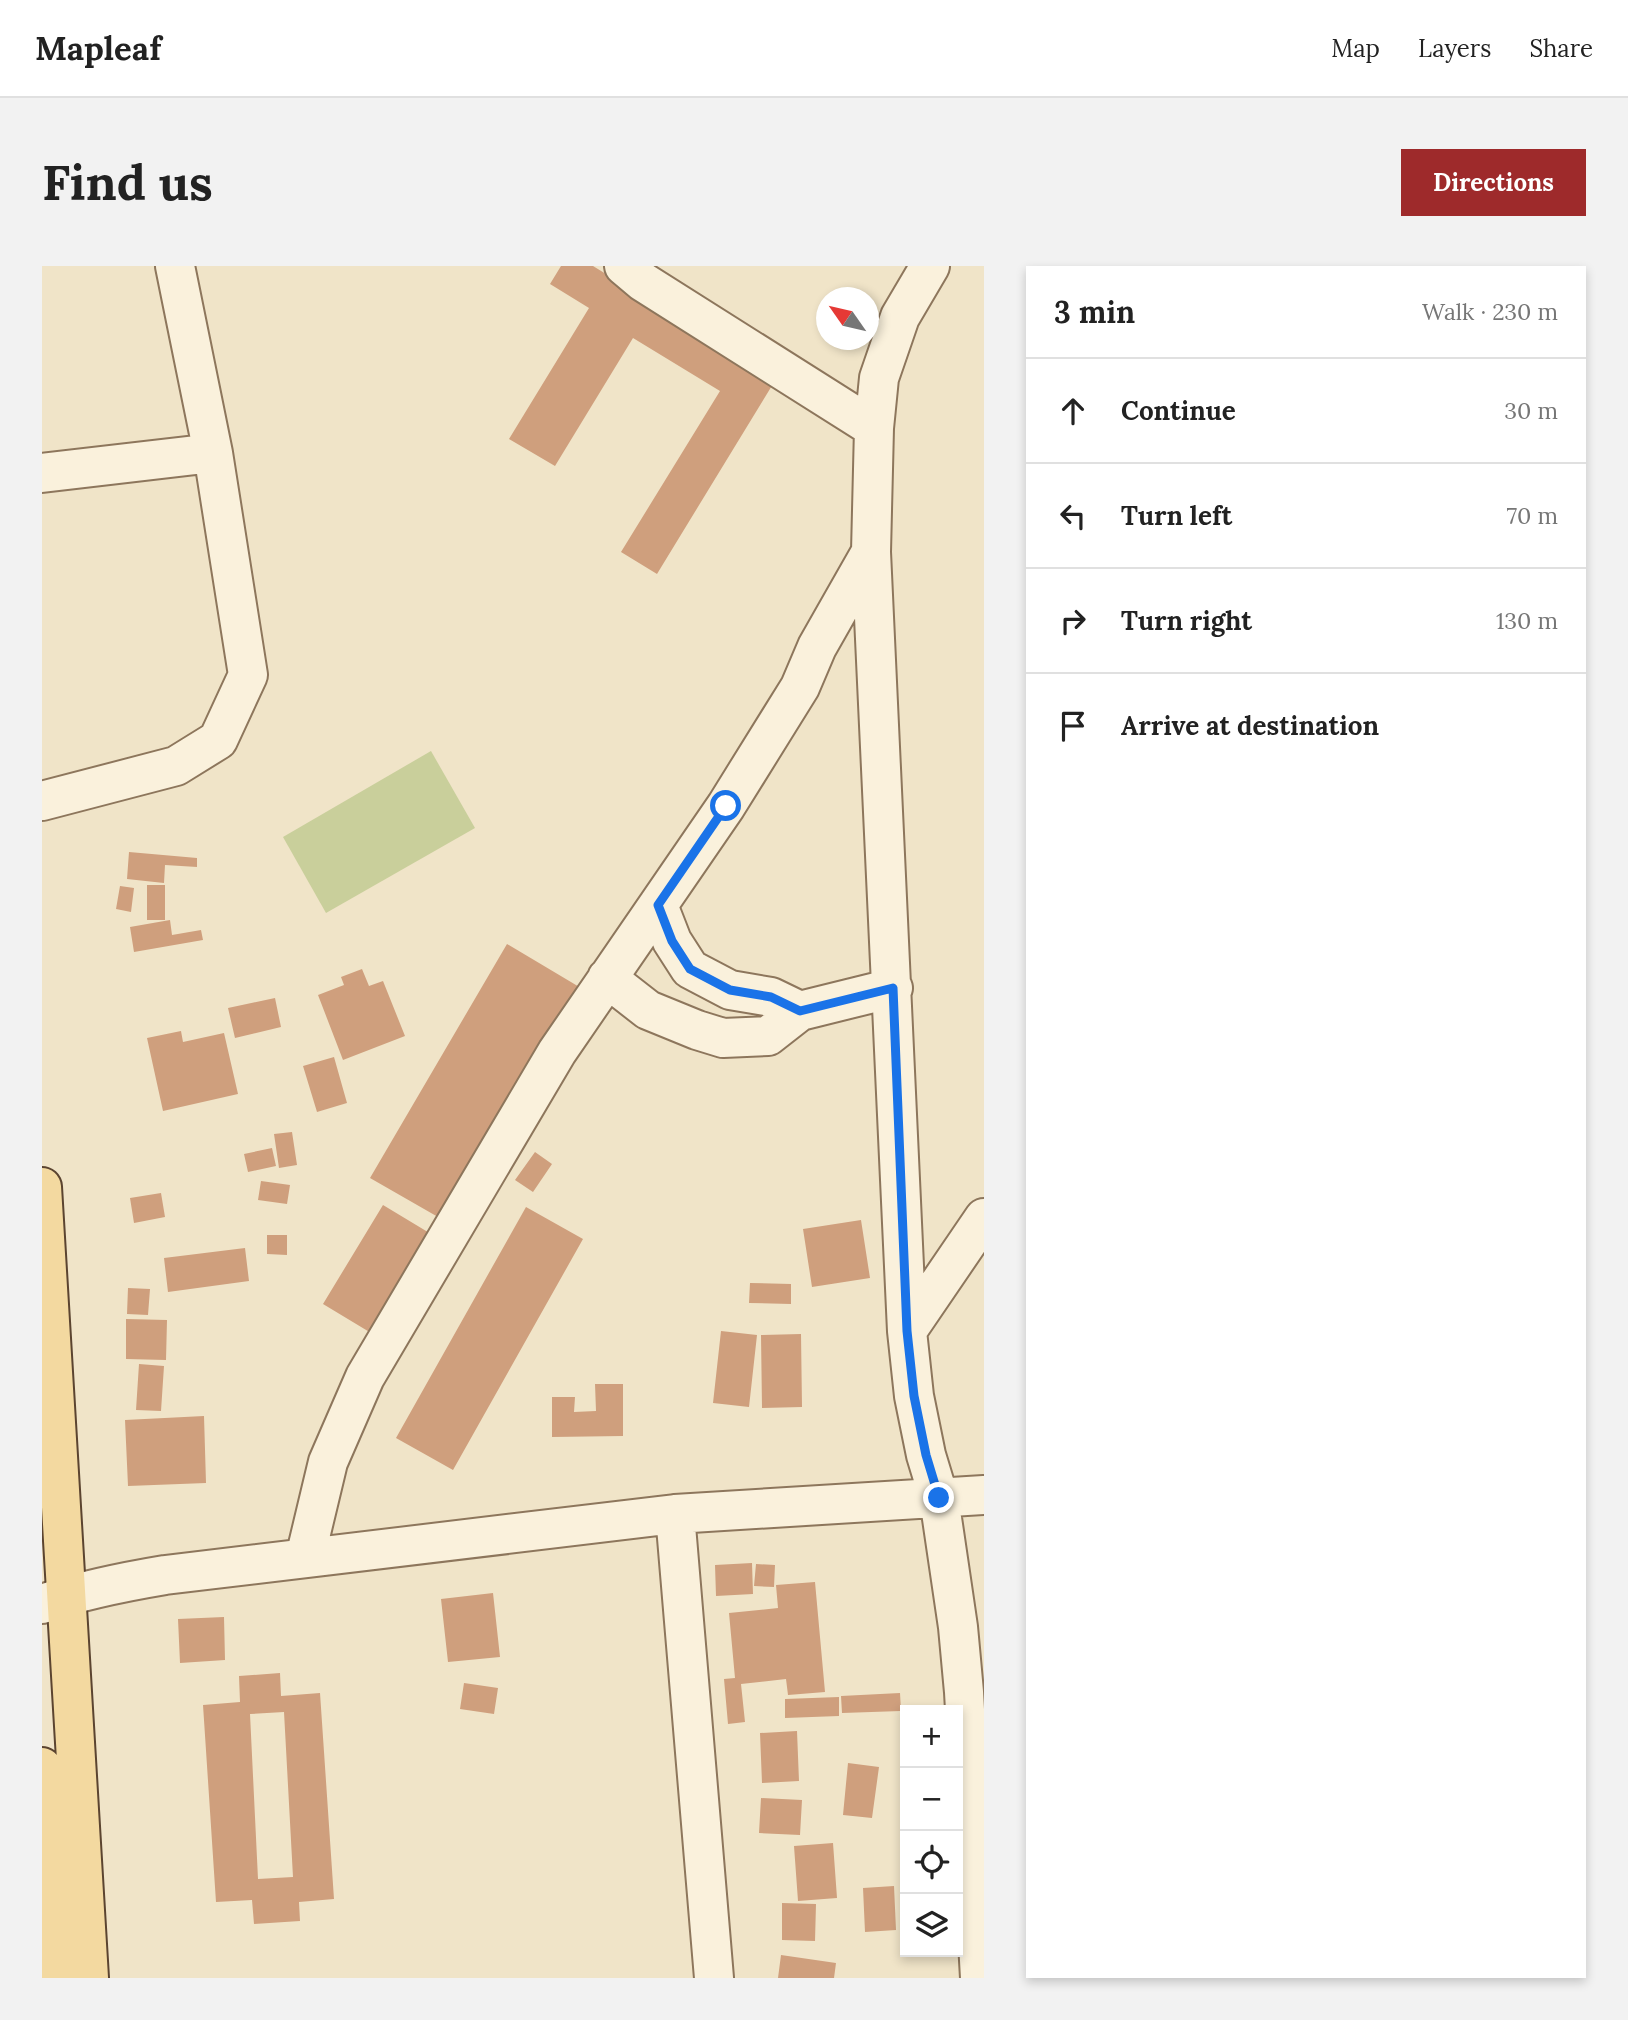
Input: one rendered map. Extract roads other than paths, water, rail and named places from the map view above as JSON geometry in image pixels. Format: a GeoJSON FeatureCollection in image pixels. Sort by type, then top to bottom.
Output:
{"type":"FeatureCollection","features":[{"type":"Feature","properties":{"kind":"main road"},"geometry":{"type":"LineString","coordinates":[[42,1187],[55,1600],[89,1978]]}},
{"type":"Feature","properties":{"kind":"main road"},"geometry":{"type":"LineString","coordinates":[[42,1767],[59,1978]]}},
{"type":"Feature","properties":{"kind":"street"},"geometry":{"type":"LineString","coordinates":[[42,801],[176,766],[218,740],[248,675],[213,453],[175,266]]}},
{"type":"Feature","properties":{"kind":"street"},"geometry":{"type":"LineString","coordinates":[[624,266],[643,282],[874,428]]}},
{"type":"Feature","properties":{"kind":"street"},"geometry":{"type":"LineString","coordinates":[[930,266],[900,317],[879,378],[874,428],[871,552],[907,1331],[914,1396],[926,1455],[939,1498],[958,1627],[981,1966]]}},
{"type":"Feature","properties":{"kind":"street"},"geometry":{"type":"LineString","coordinates":[[42,472],[213,453]]}},
{"type":"Feature","properties":{"kind":"street"},"geometry":{"type":"LineString","coordinates":[[306,1558],[328,1462],[365,1377],[557,1052],[726,806],[800,687],[817,647],[871,552]]}},
{"type":"Feature","properties":{"kind":"street"},"geometry":{"type":"LineString","coordinates":[[658,905],[672,941],[690,969],[730,990],[771,997],[800,1011]]}},
{"type":"Feature","properties":{"kind":"street"},"geometry":{"type":"LineString","coordinates":[[607,978],[648,1010],[723,1038],[768,1036],[800,1011],[893,988]]}},
{"type":"Feature","properties":{"kind":"street"},"geometry":{"type":"LineString","coordinates":[[907,1331],[984,1218]]}},
{"type":"Feature","properties":{"kind":"street"},"geometry":{"type":"LineString","coordinates":[[55,1600],[104,1586],[165,1575],[675,1514],[984,1496]]}},
{"type":"Feature","properties":{"kind":"street"},"geometry":{"type":"LineString","coordinates":[[675,1514],[714,1978]]}}]}
